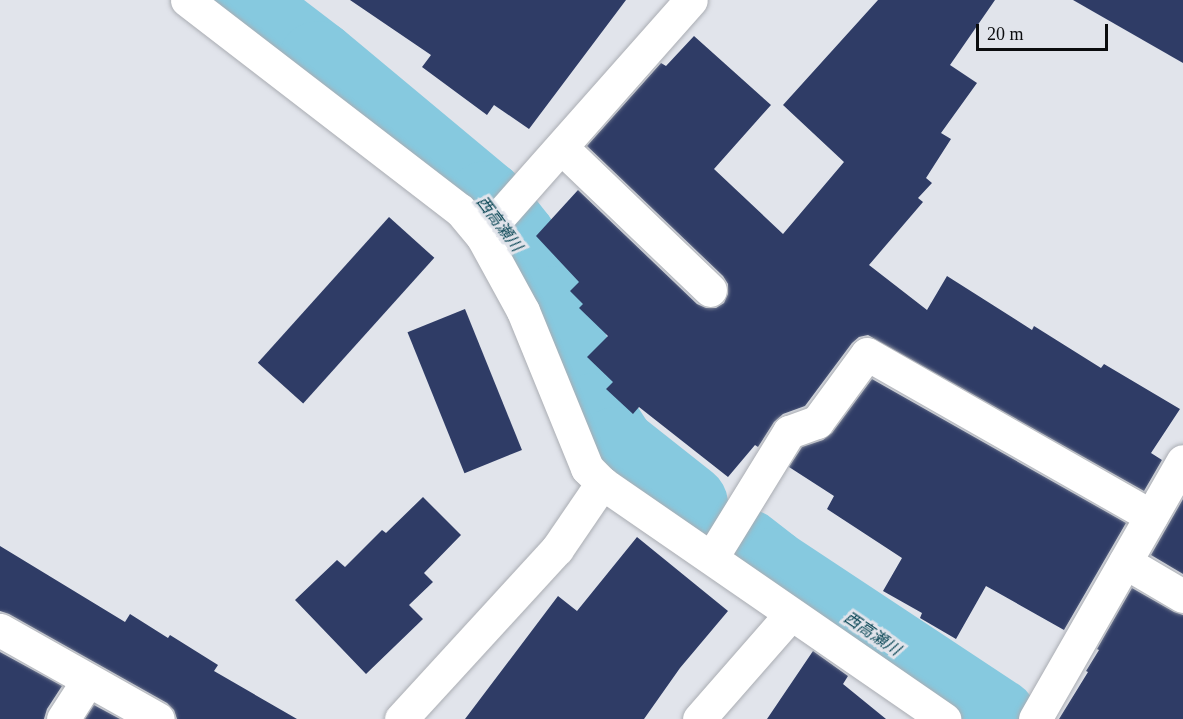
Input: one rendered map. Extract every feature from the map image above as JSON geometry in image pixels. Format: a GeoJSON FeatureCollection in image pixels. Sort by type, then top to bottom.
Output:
{"type":"FeatureCollection","features":[{"type":"Feature","properties":{"kind":"street"},"geometry":{"type":"LineString","coordinates":[[187,0],[460,210],[482,236],[523,311],[587,468],[602,483],[712,557],[790,615],[944,719]]}},
{"type":"Feature","properties":{"kind":"street"},"geometry":{"type":"LineString","coordinates":[[482,236],[507,211],[691,0]]}},
{"type":"Feature","properties":{"kind":"street"},"geometry":{"type":"LineString","coordinates":[[562,148],[710,290]]}},
{"type":"Feature","properties":{"kind":"street"},"geometry":{"type":"LineString","coordinates":[[712,557],[789,432],[817,422],[867,354],[1151,516]]}},
{"type":"Feature","properties":{"kind":"street"},"geometry":{"type":"LineString","coordinates":[[1035,719],[1182,466]]}},
{"type":"Feature","properties":{"kind":"street"},"geometry":{"type":"LineString","coordinates":[[401,719],[557,549],[602,483]]}},
{"type":"Feature","properties":{"kind":"street"},"geometry":{"type":"LineString","coordinates":[[1125,561],[1183,596]]}},
{"type":"Feature","properties":{"kind":"street"},"geometry":{"type":"LineString","coordinates":[[699,719],[790,615]]}},
{"type":"Feature","properties":{"kind":"street"},"geometry":{"type":"LineString","coordinates":[[0,630],[158,719]]}},
{"type":"Feature","properties":{"kind":"street"},"geometry":{"type":"LineString","coordinates":[[63,719],[88,680]]}},
{"type":"Feature","properties":{"kind":"building"},"geometry":{"type":"Polygon","coordinates":[[[350,0],[626,0],[529,129],[494,105],[487,115],[422,67],[431,55],[350,0]]]}},
{"type":"Feature","properties":{"kind":"building"},"geometry":{"type":"Polygon","coordinates":[[[878,0],[995,0],[950,65],[977,83],[941,133],[951,139],[926,178],[932,183],[918,198],[923,202],[869,265],[927,310],[947,276],[1032,330],[1034,326],[1101,368],[1104,364],[1180,409],[1151,453],[1162,460],[1144,491],[868,335],[859,337],[852,343],[805,406],[783,414],[774,422],[758,447],[755,445],[728,477],[639,407],[633,414],[606,389],[613,382],[587,357],[608,336],[579,308],[583,304],[570,291],[579,282],[536,236],[578,190],[697,304],[706,308],[716,308],[724,303],[728,294],[728,284],[723,276],[587,146],[661,63],[666,66],[694,36],[771,105],[714,169],[783,234],[844,162],[783,105],[878,0]]]}},
{"type":"Feature","properties":{"kind":"building"},"geometry":{"type":"Polygon","coordinates":[[[1073,0],[1183,0],[1183,63],[1073,0]]]}},
{"type":"Feature","properties":{"kind":"building"},"geometry":{"type":"Polygon","coordinates":[[[389,217],[434,258],[303,403],[258,363],[389,217]]]}},
{"type":"Feature","properties":{"kind":"building"},"geometry":{"type":"Polygon","coordinates":[[[465,309],[522,450],[464,473],[408,332],[465,309]]]}},
{"type":"Feature","properties":{"kind":"building"},"geometry":{"type":"Polygon","coordinates":[[[872,379],[1126,523],[1064,630],[986,586],[956,639],[920,618],[922,613],[883,591],[902,558],[827,509],[834,496],[789,467],[802,447],[823,440],[832,433],[872,379]]]}},
{"type":"Feature","properties":{"kind":"building"},"geometry":{"type":"Polygon","coordinates":[[[423,497],[461,535],[424,573],[433,582],[409,605],[423,619],[366,674],[295,600],[337,560],[345,567],[382,530],[386,533],[423,497]]]}},
{"type":"Feature","properties":{"kind":"building"},"geometry":{"type":"Polygon","coordinates":[[[1183,499],[1183,574],[1151,555],[1183,499]]]}},
{"type":"Feature","properties":{"kind":"building"},"geometry":{"type":"Polygon","coordinates":[[[637,537],[728,611],[680,668],[644,719],[465,719],[558,596],[577,611],[637,537]]]}},
{"type":"Feature","properties":{"kind":"building"},"geometry":{"type":"Polygon","coordinates":[[[0,546],[125,622],[130,614],[168,638],[170,635],[218,665],[214,671],[297,719],[177,719],[174,710],[167,703],[0,611],[0,546]]]}},
{"type":"Feature","properties":{"kind":"building"},"geometry":{"type":"Polygon","coordinates":[[[1132,588],[1183,615],[1183,719],[1059,719],[1088,672],[1086,671],[1099,650],[1097,649],[1132,588]]]}},
{"type":"Feature","properties":{"kind":"building"},"geometry":{"type":"Polygon","coordinates":[[[813,651],[848,676],[843,684],[886,719],[767,719],[813,651]]]}},
{"type":"Feature","properties":{"kind":"building"},"geometry":{"type":"Polygon","coordinates":[[[0,652],[62,686],[47,709],[44,719],[0,719],[0,652]]]}},
{"type":"Feature","properties":{"kind":"building"},"geometry":{"type":"Polygon","coordinates":[[[94,705],[120,719],[85,719],[94,705]]]}},
{"type":"Feature","properties":{"kind":"waterway","name":"西高瀬川"},"geometry":{"type":"LineString","coordinates":[[238,0],[318,61],[486,201],[517,240],[533,270],[552,306],[594,413],[616,447],[688,504]]}},
{"type":"Feature","properties":{"kind":"waterway","name":"西高瀬川"},"geometry":{"type":"LineString","coordinates":[[746,549],[770,568],[998,719]]}}]}
